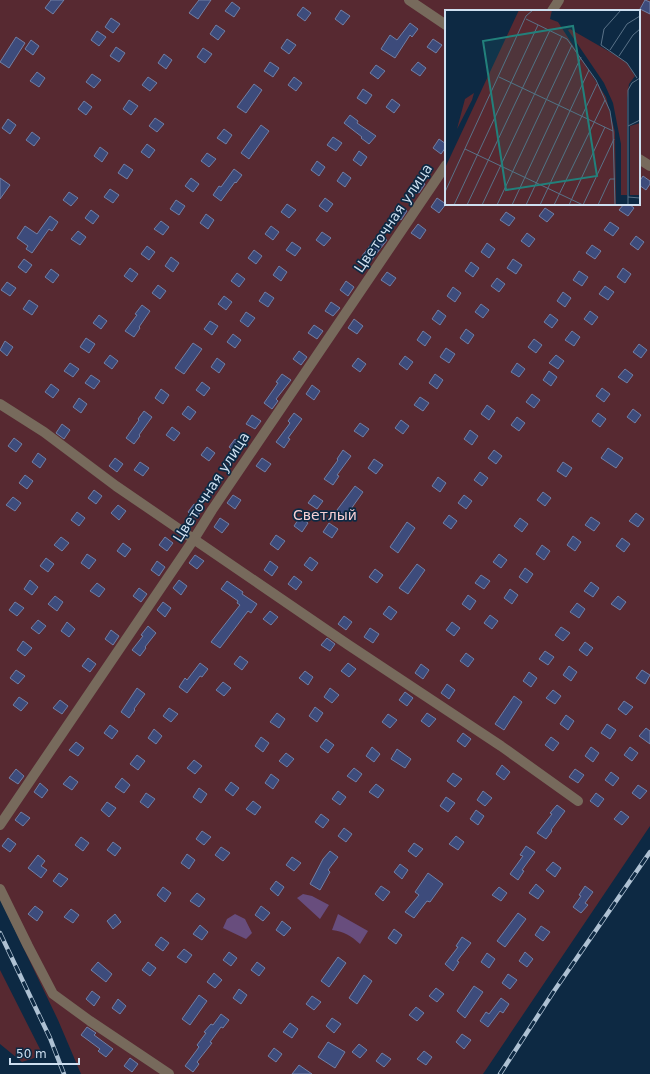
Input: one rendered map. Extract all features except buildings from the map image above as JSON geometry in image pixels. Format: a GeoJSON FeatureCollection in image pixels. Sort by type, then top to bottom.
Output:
{"type":"FeatureCollection","features":[{"type":"Feature","properties":{"kind":"street"},"geometry":{"type":"LineString","coordinates":[[409,0],[445,24]]}},
{"type":"Feature","properties":{"kind":"street"},"geometry":{"type":"LineString","coordinates":[[553,10],[559,0]]}},
{"type":"Feature","properties":{"kind":"street"},"geometry":{"type":"LineString","coordinates":[[640,160],[650,166]]}},
{"type":"Feature","properties":{"kind":"street","name":"Цветочная улица"},"geometry":{"type":"LineString","coordinates":[[0,825],[445,165]]}},
{"type":"Feature","properties":{"kind":"street"},"geometry":{"type":"LineString","coordinates":[[0,404],[44,432],[116,486],[347,644],[501,746],[578,801]]}},
{"type":"Feature","properties":{"kind":"street"},"geometry":{"type":"LineString","coordinates":[[0,889],[53,994],[90,1021],[169,1074]]}},
{"type":"Feature","properties":{"kind":"green space","name":"Светлый"},"geometry":{"type":"Polygon","coordinates":[[[0,0],[650,0],[650,826],[483,1074],[81,1074],[58,1020],[0,899],[0,0]]]}},
{"type":"Feature","properties":{"kind":"green space"},"geometry":{"type":"Polygon","coordinates":[[[0,970],[43,1055],[22,1062],[0,1044],[0,970]]]}},
{"type":"Feature","properties":{"kind":"shaded area"},"geometry":{"type":"Polygon","coordinates":[[[303,894],[312,896],[329,905],[320,919],[297,898],[303,894]]]}},
{"type":"Feature","properties":{"kind":"shaded area"},"geometry":{"type":"Polygon","coordinates":[[[235,914],[245,919],[252,933],[246,939],[223,928],[227,919],[235,914]]]}},
{"type":"Feature","properties":{"kind":"shaded area"},"geometry":{"type":"Polygon","coordinates":[[[338,914],[368,931],[360,944],[347,934],[332,930],[338,914]]]}},
{"type":"Feature","properties":{"kind":"railway"},"geometry":{"type":"LineString","coordinates":[[500,1074],[554,991],[650,852]]}},
{"type":"Feature","properties":{"kind":"railway"},"geometry":{"type":"LineString","coordinates":[[0,933],[50,1038],[64,1074]]}}]}
